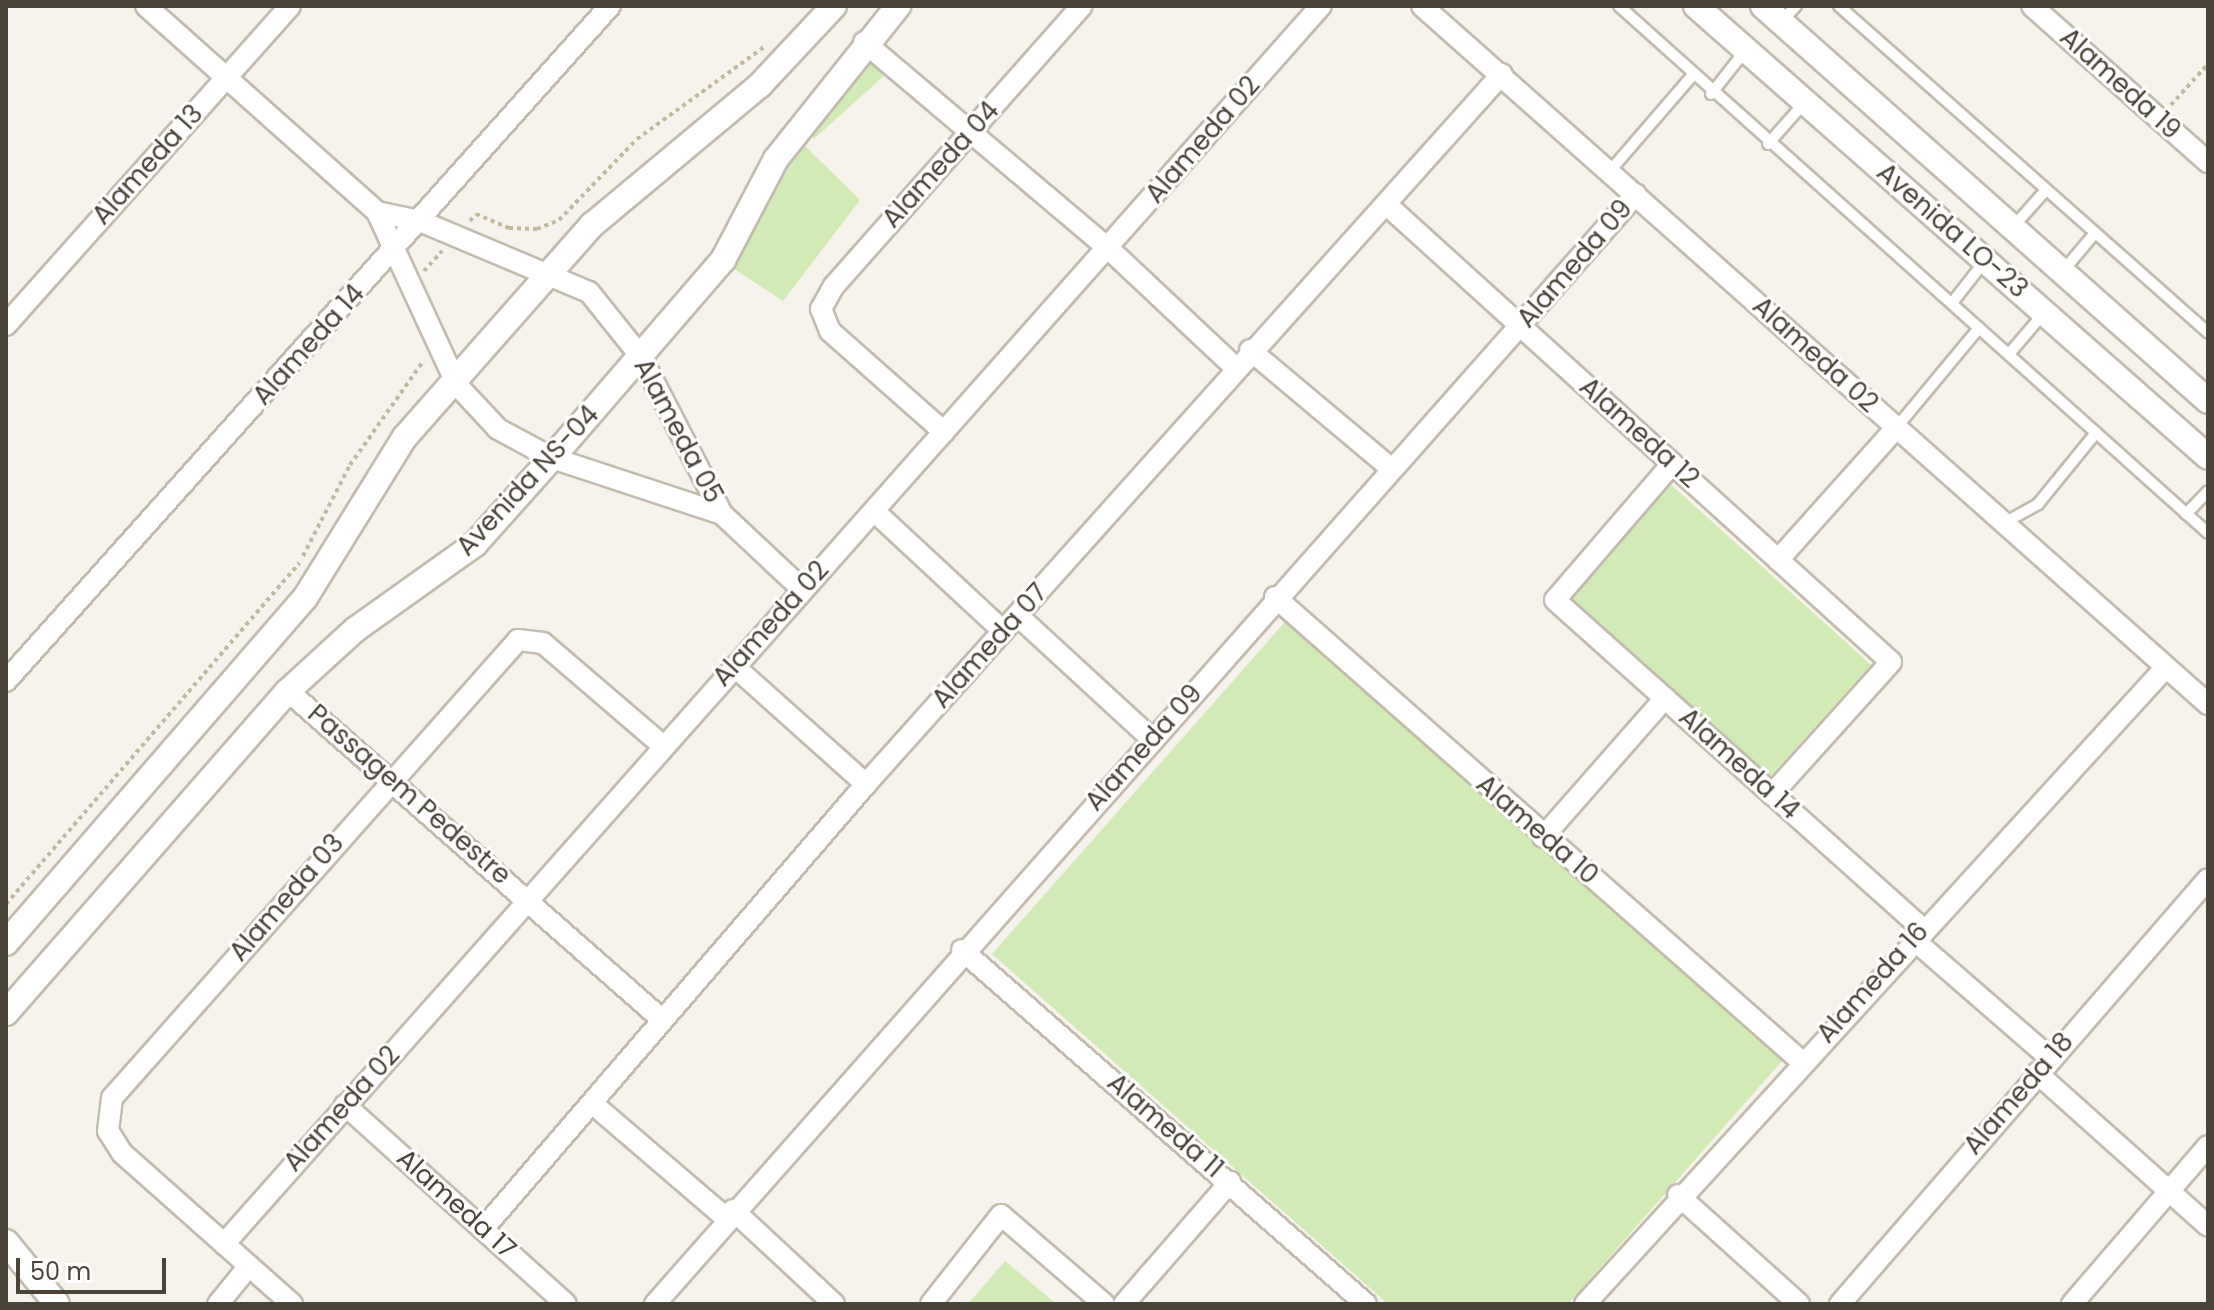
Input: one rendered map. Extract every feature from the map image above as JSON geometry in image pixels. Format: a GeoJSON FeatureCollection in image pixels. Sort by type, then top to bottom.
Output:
{"type":"FeatureCollection","features":[{"type":"Feature","properties":{"kind":"street","name":"Alameda 05"},"geometry":{"type":"LineString","coordinates":[[146,6],[377,212],[391,254],[457,385],[498,429],[552,458],[722,514]]}},
{"type":"Feature","properties":{"kind":"street","name":"Alameda 13"},"geometry":{"type":"LineString","coordinates":[[6,325],[290,6]]}},
{"type":"Feature","properties":{"kind":"street","name":"Alameda 14"},"geometry":{"type":"LineString","coordinates":[[6,681],[610,6]]}},
{"type":"Feature","properties":{"kind":"street"},"geometry":{"type":"LineString","coordinates":[[6,943],[305,598],[380,468],[457,385],[553,272],[619,200],[760,85],[834,6]]}},
{"type":"Feature","properties":{"kind":"street","name":"Avenida NS-04"},"geometry":{"type":"LineString","coordinates":[[6,1013],[288,691],[356,629],[475,544],[552,458],[723,260],[776,159],[864,42],[898,6]]}},
{"type":"Feature","properties":{"kind":"street","name":"Alameda 04"},"geometry":{"type":"LineString","coordinates":[[944,432],[830,331],[821,309],[834,286],[1082,6]]}},
{"type":"Feature","properties":{"kind":"street","name":"Alameda 02"},"geometry":{"type":"LineString","coordinates":[[224,1244],[530,899],[661,744],[735,667],[1321,6]]}},
{"type":"Feature","properties":{"kind":"street","name":"Alameda 02"},"geometry":{"type":"LineString","coordinates":[[1422,6],[2208,704]]}},
{"type":"Feature","properties":{"kind":"street","name":"Avenida LO-23"},"geometry":{"type":"LineString","coordinates":[[1696,6],[2208,457]]}},
{"type":"Feature","properties":{"kind":"street","name":"Alameda 19"},"geometry":{"type":"LineString","coordinates":[[2032,6],[2208,162]]}},
{"type":"Feature","properties":{"kind":"street","name":"Avenida LO-23"},"geometry":{"type":"LineString","coordinates":[[1780,11],[2012,227],[2208,401]]}},
{"type":"Feature","properties":{"kind":"street"},"geometry":{"type":"LineString","coordinates":[[864,42],[1108,248],[1236,368]]}},
{"type":"Feature","properties":{"kind":"street"},"geometry":{"type":"LineString","coordinates":[[1391,200],[1502,74]]}},
{"type":"Feature","properties":{"kind":"street","name":"Alameda 09"},"geometry":{"type":"LineString","coordinates":[[655,1304],[729,1214],[962,950],[1153,740],[1275,597],[1521,326],[1636,194]]}},
{"type":"Feature","properties":{"kind":"street","name":"Alameda 12"},"geometry":{"type":"LineString","coordinates":[[1391,200],[1521,326],[1891,662],[1772,794]]}},
{"type":"Feature","properties":{"kind":"street","name":"Alameda 07"},"geometry":{"type":"LineString","coordinates":[[593,1104],[662,1019],[866,784],[1018,616],[1250,350],[1391,200]]}},
{"type":"Feature","properties":{"kind":"street","name":"Alameda 05"},"geometry":{"type":"LineString","coordinates":[[377,212],[420,221],[553,272],[600,303],[641,357],[722,514]]}},
{"type":"Feature","properties":{"kind":"street"},"geometry":{"type":"LineString","coordinates":[[1250,350],[1392,469]]}},
{"type":"Feature","properties":{"kind":"street"},"geometry":{"type":"LineString","coordinates":[[1778,560],[1896,428]]}},
{"type":"Feature","properties":{"kind":"street","name":"Alameda 14"},"geometry":{"type":"LineString","coordinates":[[1672,464],[1555,600],[1772,794],[1917,934]]}},
{"type":"Feature","properties":{"kind":"street"},"geometry":{"type":"LineString","coordinates":[[874,511],[1003,631]]}},
{"type":"Feature","properties":{"kind":"street"},"geometry":{"type":"LineString","coordinates":[[722,514],[802,589]]}},
{"type":"Feature","properties":{"kind":"street","name":"Alameda 10"},"geometry":{"type":"LineString","coordinates":[[1275,597],[1543,837],[1801,1061]]}},
{"type":"Feature","properties":{"kind":"street"},"geometry":{"type":"LineString","coordinates":[[1018,616],[1153,740]]}},
{"type":"Feature","properties":{"kind":"street","name":"Alameda 03"},"geometry":{"type":"LineString","coordinates":[[224,1244],[122,1153],[108,1131],[112,1098],[518,640],[543,643],[661,744]]}},
{"type":"Feature","properties":{"kind":"street"},"geometry":{"type":"LineString","coordinates":[[735,667],[866,784]]}},
{"type":"Feature","properties":{"kind":"street","name":"Alameda 16"},"geometry":{"type":"LineString","coordinates":[[1585,1304],[1678,1195],[2166,667]]}},
{"type":"Feature","properties":{"kind":"street","name":"Passagem Pedestre"},"geometry":{"type":"LineString","coordinates":[[288,691],[530,899]]}},
{"type":"Feature","properties":{"kind":"street"},"geometry":{"type":"LineString","coordinates":[[1543,837],[1665,698]]}},
{"type":"Feature","properties":{"kind":"street","name":"Alameda 18"},"geometry":{"type":"LineString","coordinates":[[1840,1304],[2204,883]]}},
{"type":"Feature","properties":{"kind":"street"},"geometry":{"type":"LineString","coordinates":[[530,899],[662,1019]]}},
{"type":"Feature","properties":{"kind":"street"},"geometry":{"type":"LineString","coordinates":[[1917,934],[2044,1065],[2208,1226]]}},
{"type":"Feature","properties":{"kind":"street","name":"Alameda 11"},"geometry":{"type":"LineString","coordinates":[[962,950],[1366,1304]]}},
{"type":"Feature","properties":{"kind":"street"},"geometry":{"type":"LineString","coordinates":[[483,1229],[593,1104],[834,1304]]}},
{"type":"Feature","properties":{"kind":"street","name":"Alameda 17"},"geometry":{"type":"LineString","coordinates":[[345,1105],[566,1304]]}},
{"type":"Feature","properties":{"kind":"street"},"geometry":{"type":"LineString","coordinates":[[2072,1304],[2208,1146]]}},
{"type":"Feature","properties":{"kind":"street"},"geometry":{"type":"LineString","coordinates":[[1124,1304],[1230,1182]]}},
{"type":"Feature","properties":{"kind":"street"},"geometry":{"type":"LineString","coordinates":[[1678,1195],[1799,1304]]}},
{"type":"Feature","properties":{"kind":"street"},"geometry":{"type":"LineString","coordinates":[[931,1304],[1001,1215],[1104,1304]]}},
{"type":"Feature","properties":{"kind":"street"},"geometry":{"type":"LineString","coordinates":[[6,1242],[57,1304]]}},
{"type":"Feature","properties":{"kind":"street"},"geometry":{"type":"LineString","coordinates":[[224,1244],[292,1304]]}},
{"type":"Feature","properties":{"kind":"street"},"geometry":{"type":"LineString","coordinates":[[218,1304],[249,1266]]}},
{"type":"Feature","properties":{"kind":"lane"},"geometry":{"type":"LineString","coordinates":[[1619,6],[1711,94],[1952,303],[2208,533]]}},
{"type":"Feature","properties":{"kind":"lane"},"geometry":{"type":"LineString","coordinates":[[1839,6],[2208,333]]}},
{"type":"Feature","properties":{"kind":"lane"},"geometry":{"type":"LineString","coordinates":[[1711,94],[1746,50]]}},
{"type":"Feature","properties":{"kind":"lane"},"geometry":{"type":"LineString","coordinates":[[1610,171],[1692,76]]}},
{"type":"Feature","properties":{"kind":"lane"},"geometry":{"type":"LineString","coordinates":[[1768,144],[1805,102]]}},
{"type":"Feature","properties":{"kind":"lane"},"geometry":{"type":"LineString","coordinates":[[2012,227],[2046,190]]}},
{"type":"Feature","properties":{"kind":"lane"},"geometry":{"type":"LineString","coordinates":[[2062,272],[2095,233]]}},
{"type":"Feature","properties":{"kind":"lane"},"geometry":{"type":"LineString","coordinates":[[1952,303],[1985,260]]}},
{"type":"Feature","properties":{"kind":"lane"},"geometry":{"type":"LineString","coordinates":[[2009,354],[2044,312]]}},
{"type":"Feature","properties":{"kind":"lane"},"geometry":{"type":"LineString","coordinates":[[1896,428],[1979,328]]}},
{"type":"Feature","properties":{"kind":"lane"},"geometry":{"type":"LineString","coordinates":[[2004,523],[2038,504],[2096,433]]}},
{"type":"Feature","properties":{"kind":"lane"},"geometry":{"type":"LineString","coordinates":[[2186,514],[2208,491]]}},
{"type":"Feature","properties":{"kind":"path"},"geometry":{"type":"LineString","coordinates":[[2159,118],[2208,64]]}},
{"type":"Feature","properties":{"kind":"green space"},"geometry":{"type":"Polygon","coordinates":[[[863,55],[887,73],[814,139],[806,128],[863,55]]]}},
{"type":"Feature","properties":{"kind":"green space"},"geometry":{"type":"Polygon","coordinates":[[[802,143],[860,200],[783,301],[728,265],[784,156],[802,143]]]}},
{"type":"Feature","properties":{"kind":"green space"},"geometry":{"type":"Polygon","coordinates":[[[1668,482],[1871,665],[1769,778],[1566,595],[1668,482]]]}},
{"type":"Feature","properties":{"kind":"green space"},"geometry":{"type":"Polygon","coordinates":[[[1285,622],[1782,1061],[1568,1304],[1388,1304],[992,954],[1285,622]]]}},
{"type":"Feature","properties":{"kind":"green space"},"geometry":{"type":"Polygon","coordinates":[[[1005,1261],[1056,1304],[968,1304],[1005,1261]]]}}]}
